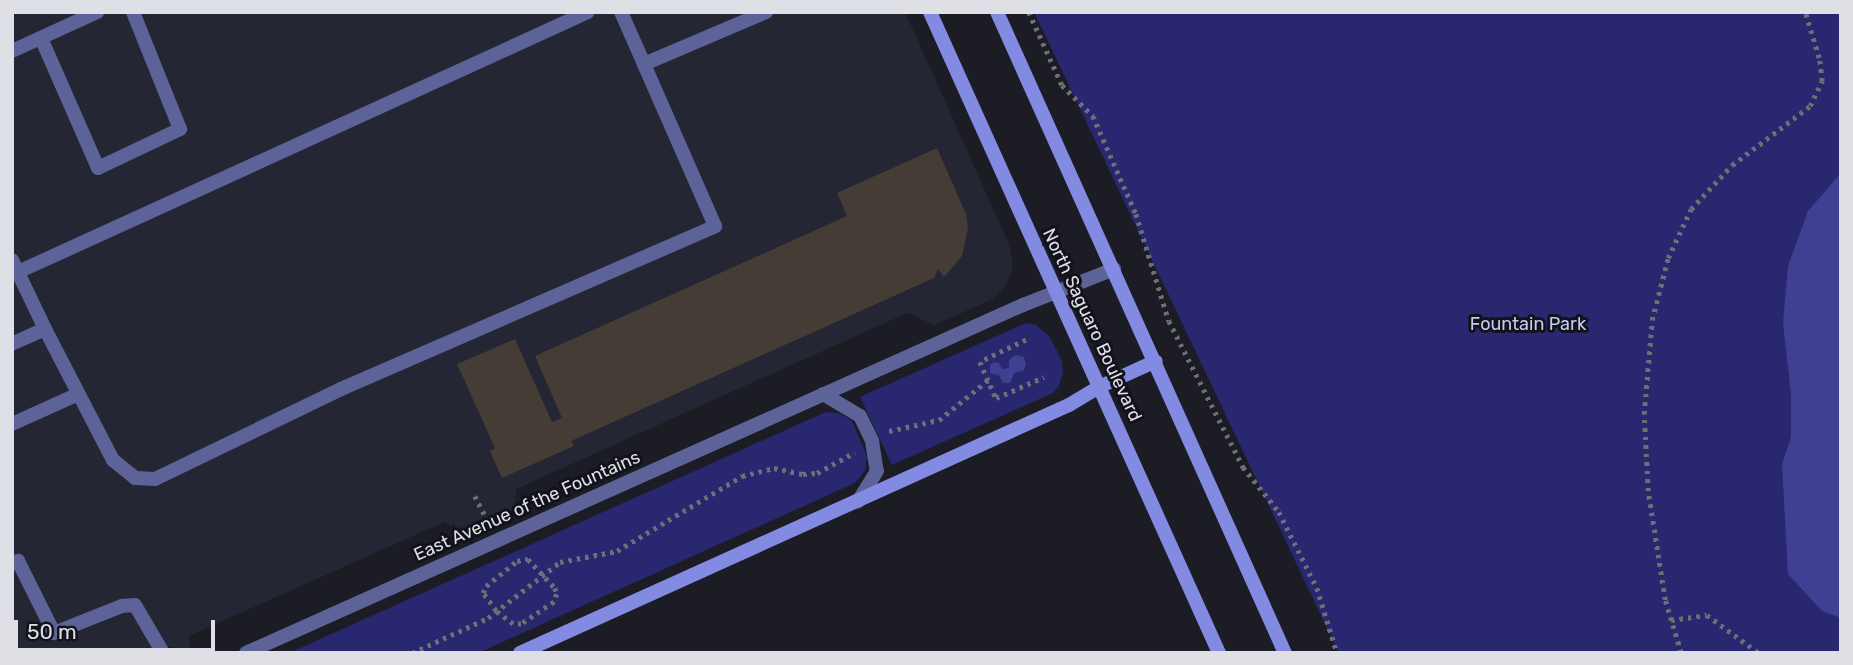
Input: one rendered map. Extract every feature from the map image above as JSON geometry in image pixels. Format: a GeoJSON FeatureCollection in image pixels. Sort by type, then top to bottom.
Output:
{"type":"FeatureCollection","features":[{"type":"Feature","properties":{"kind":"main road","name":"North Saguaro Boulevard"},"geometry":{"type":"LineString","coordinates":[[930,12],[1101,386],[1219,653]]}},
{"type":"Feature","properties":{"kind":"main road"},"geometry":{"type":"LineString","coordinates":[[997,12],[1285,653]]}},
{"type":"Feature","properties":{"kind":"main road"},"geometry":{"type":"LineString","coordinates":[[520,653],[858,502],[1069,405],[1101,386],[1156,361]]}},
{"type":"Feature","properties":{"kind":"street"},"geometry":{"type":"LineString","coordinates":[[12,51],[97,12]]}},
{"type":"Feature","properties":{"kind":"street"},"geometry":{"type":"LineString","coordinates":[[41,38],[98,169],[180,129],[133,12]]}},
{"type":"Feature","properties":{"kind":"street"},"geometry":{"type":"LineString","coordinates":[[588,12],[15,266],[113,460],[135,478],[155,479],[341,389],[715,226],[621,12]]}},
{"type":"Feature","properties":{"kind":"street"},"geometry":{"type":"LineString","coordinates":[[644,64],[766,12]]}},
{"type":"Feature","properties":{"kind":"street","name":"East Avenue of the Fountains"},"geometry":{"type":"LineString","coordinates":[[246,653],[1023,305],[1114,269]]}},
{"type":"Feature","properties":{"kind":"street"},"geometry":{"type":"LineString","coordinates":[[12,344],[45,329]]}},
{"type":"Feature","properties":{"kind":"street"},"geometry":{"type":"LineString","coordinates":[[12,424],[78,394]]}},
{"type":"Feature","properties":{"kind":"street"},"geometry":{"type":"LineString","coordinates":[[823,394],[860,416],[872,441],[877,471],[858,502]]}},
{"type":"Feature","properties":{"kind":"street"},"geometry":{"type":"LineString","coordinates":[[12,564],[18,561],[54,633],[122,606],[135,605],[163,653]]}},
{"type":"Feature","properties":{"kind":"path"},"geometry":{"type":"LineString","coordinates":[[1029,12],[1062,85],[1093,116],[1136,214],[1169,321],[1243,467],[1279,512],[1317,588],[1337,653]]}},
{"type":"Feature","properties":{"kind":"path"},"geometry":{"type":"LineString","coordinates":[[1681,653],[1671,620],[1648,491],[1644,414],[1652,320],[1668,258],[1691,209],[1732,165],[1810,106],[1822,81],[1819,58],[1805,12]]}},
{"type":"Feature","properties":{"kind":"path"},"geometry":{"type":"LineString","coordinates":[[1026,340],[980,362],[996,398],[1044,377]]}},
{"type":"Feature","properties":{"kind":"path"},"geometry":{"type":"LineString","coordinates":[[412,653],[427,643],[463,631],[496,611],[542,573],[577,556],[617,551],[742,476],[774,468],[803,474],[817,473],[891,430],[939,420],[988,380]]}},
{"type":"Feature","properties":{"kind":"path"},"geometry":{"type":"LineString","coordinates":[[475,496],[488,522]]}},
{"type":"Feature","properties":{"kind":"path"},"geometry":{"type":"LineString","coordinates":[[504,556],[509,567]]}},
{"type":"Feature","properties":{"kind":"path"},"geometry":{"type":"LineString","coordinates":[[528,559],[555,588],[557,594],[554,602],[521,624],[505,620],[483,593],[486,586],[509,567],[517,561],[528,559]]}},
{"type":"Feature","properties":{"kind":"path"},"geometry":{"type":"LineString","coordinates":[[1671,620],[1707,615],[1759,653]]}},
{"type":"Feature","properties":{"kind":"shaded area"},"geometry":{"type":"Polygon","coordinates":[[[12,12],[905,12],[1008,242],[1013,262],[1010,276],[993,299],[935,325],[907,313],[516,489],[514,510],[465,534],[444,522],[189,636],[190,651],[167,646],[151,653],[12,653],[12,12]]]}},
{"type":"Feature","properties":{"kind":"shaded area"},"geometry":{"type":"Polygon","coordinates":[[[1841,173],[1841,618],[1822,611],[1788,574],[1782,464],[1791,437],[1791,394],[1783,323],[1788,266],[1808,211],[1841,173]]]}},
{"type":"Feature","properties":{"kind":"shaded area"},"geometry":{"type":"Polygon","coordinates":[[[1016,355],[1024,357],[1026,365],[1023,371],[1014,373],[1010,383],[1003,383],[999,375],[990,373],[990,365],[994,362],[999,363],[1002,369],[1009,368],[1009,360],[1016,355]]]}},
{"type":"Feature","properties":{"kind":"green space","name":"Fountain Park"},"geometry":{"type":"Polygon","coordinates":[[[1034,12],[1841,12],[1841,653],[1339,653],[1034,12]]]}},
{"type":"Feature","properties":{"kind":"green space"},"geometry":{"type":"Polygon","coordinates":[[[1026,323],[1036,325],[1050,337],[1062,361],[1063,372],[1059,386],[1053,393],[892,465],[860,397],[1026,323]]]}},
{"type":"Feature","properties":{"kind":"green space"},"geometry":{"type":"Polygon","coordinates":[[[826,412],[839,413],[852,421],[867,456],[865,471],[855,483],[478,653],[289,653],[826,412]]]}},
{"type":"Feature","properties":{"kind":"building"},"geometry":{"type":"Polygon","coordinates":[[[937,148],[966,214],[968,228],[962,256],[944,277],[938,269],[934,278],[571,441],[574,446],[502,478],[490,451],[495,448],[457,364],[515,339],[552,422],[562,418],[535,356],[847,216],[837,193],[937,148]]]}}]}
